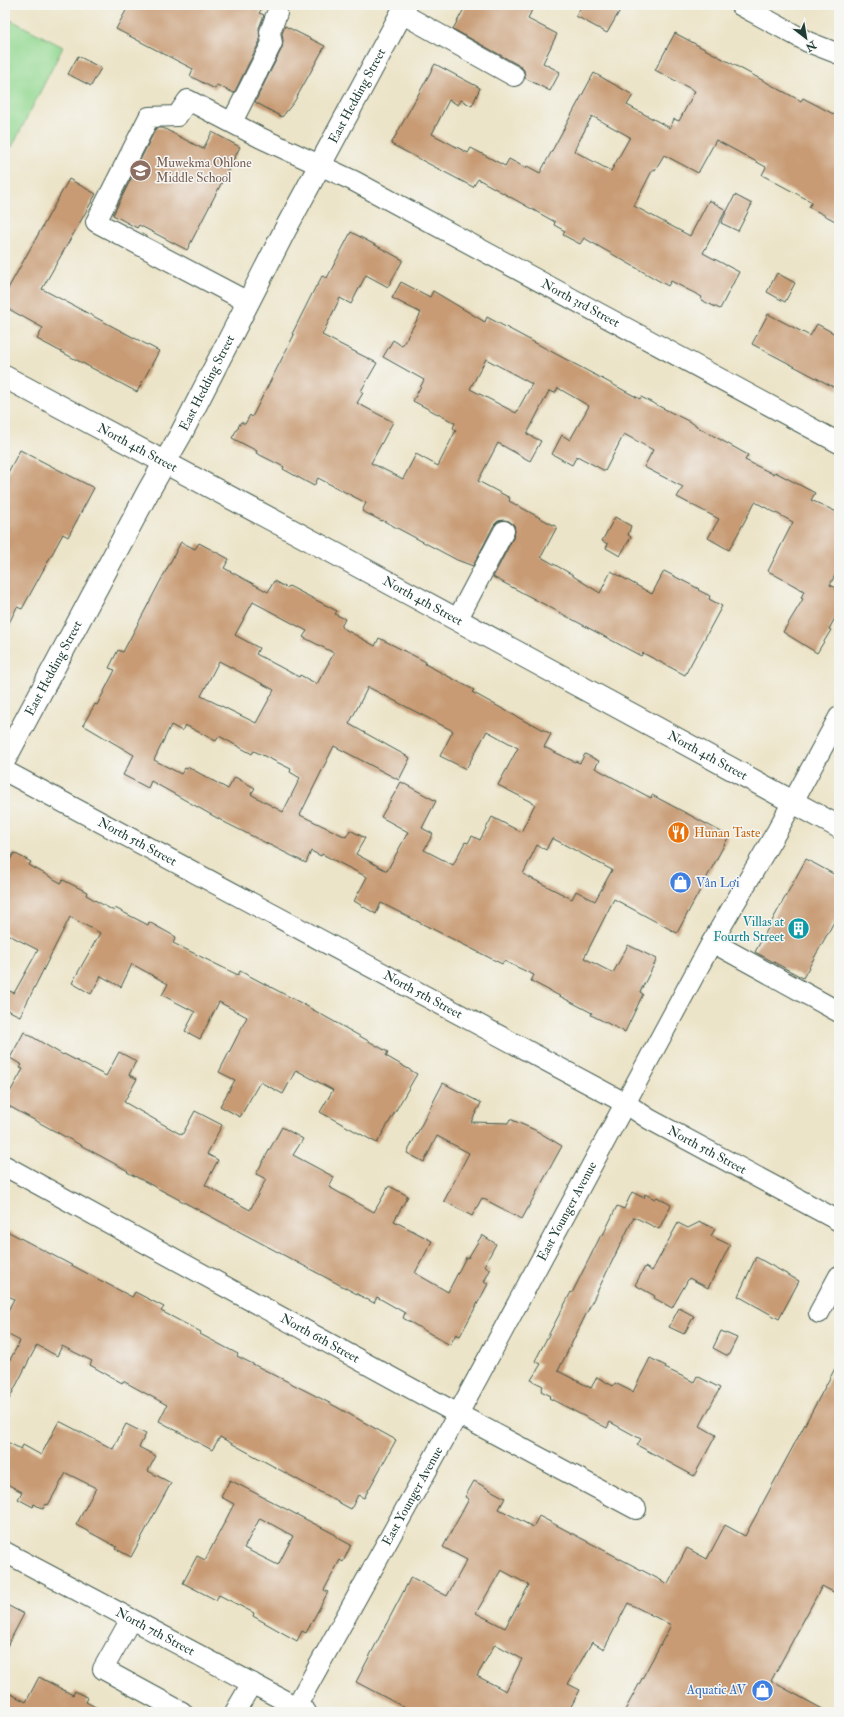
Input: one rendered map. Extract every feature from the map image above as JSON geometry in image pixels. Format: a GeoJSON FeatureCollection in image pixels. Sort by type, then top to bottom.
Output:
{"type":"FeatureCollection","features":[{"type":"Feature","properties":{"kind":"main road","name":"East Hedding Street"},"geometry":{"type":"LineString","coordinates":[[5,758],[146,495],[165,463],[285,230],[403,9]]}},
{"type":"Feature","properties":{"kind":"main road","name":"North 4th Street"},"geometry":{"type":"LineString","coordinates":[[5,378],[457,620],[839,828]]}},
{"type":"Feature","properties":{"kind":"street"},"geometry":{"type":"LineString","coordinates":[[740,5],[808,42],[839,54]]}},
{"type":"Feature","properties":{"kind":"street"},"geometry":{"type":"LineString","coordinates":[[403,9],[514,76]]}},
{"type":"Feature","properties":{"kind":"street"},"geometry":{"type":"LineString","coordinates":[[232,122],[272,43],[270,32],[277,13]]}},
{"type":"Feature","properties":{"kind":"street","name":"North 3rd Street"},"geometry":{"type":"LineString","coordinates":[[248,302],[96,222],[149,117],[176,116],[188,100],[291,152],[354,181],[839,443]]}},
{"type":"Feature","properties":{"kind":"street"},"geometry":{"type":"LineString","coordinates":[[457,620],[504,531]]}},
{"type":"Feature","properties":{"kind":"street","name":"East Younger Avenue"},"geometry":{"type":"LineString","coordinates":[[301,1709],[712,942],[793,802],[839,717]]}},
{"type":"Feature","properties":{"kind":"street","name":"North 5th Street"},"geometry":{"type":"LineString","coordinates":[[5,772],[625,1103],[649,1119],[839,1221]]}},
{"type":"Feature","properties":{"kind":"street"},"geometry":{"type":"LineString","coordinates":[[712,942],[839,1012]]}},
{"type":"Feature","properties":{"kind":"street","name":"North 6th Street"},"geometry":{"type":"LineString","coordinates":[[5,1166],[458,1414],[636,1509]]}},
{"type":"Feature","properties":{"kind":"street"},"geometry":{"type":"LineString","coordinates":[[819,1313],[839,1276]]}},
{"type":"Feature","properties":{"kind":"street","name":"North 7th Street"},"geometry":{"type":"LineString","coordinates":[[5,1552],[301,1709]]}},
{"type":"Feature","properties":{"kind":"street"},"geometry":{"type":"LineString","coordinates":[[131,1619],[103,1670],[182,1712]]}},
{"type":"Feature","properties":{"kind":"street"},"geometry":{"type":"LineString","coordinates":[[235,1712],[252,1683]]}},
{"type":"Feature","properties":{"kind":"green space"},"geometry":{"type":"Polygon","coordinates":[[[5,17],[63,47],[12,147],[5,143],[5,17]]]}},
{"type":"Feature","properties":{"kind":"building"},"geometry":{"type":"Polygon","coordinates":[[[129,5],[264,5],[259,13],[264,15],[259,28],[260,41],[234,93],[217,85],[215,89],[190,76],[193,69],[116,29],[129,5]]]}},
{"type":"Feature","properties":{"kind":"building"},"geometry":{"type":"Polygon","coordinates":[[[466,5],[534,5],[528,19],[557,34],[543,63],[560,72],[550,91],[525,78],[524,70],[520,66],[453,29],[466,5]]]}},
{"type":"Feature","properties":{"kind":"building"},"geometry":{"type":"Polygon","coordinates":[[[582,5],[623,5],[607,33],[576,16],[582,5]]]}},
{"type":"Feature","properties":{"kind":"building"},"geometry":{"type":"Polygon","coordinates":[[[285,26],[325,46],[294,102],[282,117],[255,102],[282,48],[282,33],[285,26]]]}},
{"type":"Feature","properties":{"kind":"building"},"geometry":{"type":"Polygon","coordinates":[[[675,33],[801,101],[803,98],[839,117],[839,223],[809,207],[812,202],[762,175],[766,167],[716,140],[698,173],[664,155],[655,170],[653,169],[634,206],[690,236],[709,200],[726,210],[703,253],[739,272],[720,309],[701,300],[702,297],[671,281],[668,286],[584,238],[580,244],[563,235],[565,231],[554,225],[555,222],[478,179],[473,187],[391,144],[435,64],[480,88],[472,106],[461,100],[458,105],[449,100],[432,134],[468,153],[471,148],[505,166],[509,159],[526,168],[527,166],[540,173],[594,73],[633,95],[627,105],[670,128],[674,119],[679,121],[695,91],[655,70],[675,33]],[[592,116],[574,151],[611,171],[630,137],[592,116]]]}},
{"type":"Feature","properties":{"kind":"building"},"geometry":{"type":"Polygon","coordinates":[[[78,56],[101,68],[91,86],[68,74],[78,56]]]}},
{"type":"Feature","properties":{"kind":"building"},"geometry":{"type":"Polygon","coordinates":[[[156,128],[163,128],[203,149],[212,132],[240,147],[187,250],[139,225],[137,228],[113,215],[156,128]]]}},
{"type":"Feature","properties":{"kind":"building"},"geometry":{"type":"Polygon","coordinates":[[[69,179],[96,194],[42,289],[159,351],[137,392],[37,339],[43,328],[5,307],[5,294],[69,179]]]}},
{"type":"Feature","properties":{"kind":"building"},"geometry":{"type":"Polygon","coordinates":[[[735,195],[752,204],[738,231],[721,223],[735,195]]]}},
{"type":"Feature","properties":{"kind":"building"},"geometry":{"type":"Polygon","coordinates":[[[351,232],[403,260],[388,287],[366,275],[351,304],[340,298],[322,335],[377,363],[361,391],[363,393],[357,403],[393,422],[371,463],[403,479],[416,454],[438,466],[456,430],[453,428],[455,423],[413,401],[424,380],[383,357],[393,340],[402,346],[421,313],[392,298],[401,282],[430,297],[433,291],[485,322],[487,317],[640,399],[641,397],[696,425],[748,455],[745,460],[773,474],[775,472],[815,493],[811,500],[839,513],[839,567],[830,585],[839,589],[839,611],[829,629],[831,630],[817,653],[783,632],[803,599],[801,598],[804,591],[768,571],[793,522],[755,502],[729,550],[708,538],[719,519],[677,497],[683,487],[644,467],[653,450],[624,434],[605,471],[577,456],[572,465],[552,454],[562,435],[570,440],[589,406],[558,388],[555,393],[549,391],[527,434],[541,441],[530,461],[498,443],[478,481],[510,498],[509,501],[557,527],[541,557],[573,575],[600,593],[611,571],[652,594],[664,571],[699,589],[698,590],[710,596],[709,599],[722,606],[685,675],[643,653],[641,656],[493,577],[514,536],[514,525],[509,521],[498,521],[494,525],[473,566],[457,560],[362,511],[366,503],[318,478],[314,486],[283,469],[284,467],[256,453],[257,451],[232,438],[241,422],[245,424],[250,415],[252,417],[294,335],[292,334],[316,286],[322,276],[327,278],[351,232]],[[486,359],[470,389],[516,413],[532,384],[486,359]]]}},
{"type":"Feature","properties":{"kind":"building"},"geometry":{"type":"Polygon","coordinates":[[[777,273],[795,283],[785,302],[767,292],[777,273]]]}},
{"type":"Feature","properties":{"kind":"building"},"geometry":{"type":"Polygon","coordinates":[[[768,314],[810,336],[817,324],[839,336],[839,390],[752,344],[768,314]]]}},
{"type":"Feature","properties":{"kind":"building"},"geometry":{"type":"Polygon","coordinates":[[[20,450],[94,488],[68,537],[63,534],[22,609],[17,607],[5,631],[5,478],[20,450]]]}},
{"type":"Feature","properties":{"kind":"building"},"geometry":{"type":"Polygon","coordinates":[[[615,517],[631,526],[628,535],[631,537],[620,556],[606,548],[608,544],[602,541],[615,517]]]}},
{"type":"Feature","properties":{"kind":"building"},"geometry":{"type":"Polygon","coordinates":[[[181,542],[195,549],[199,543],[229,559],[224,568],[268,592],[274,581],[287,588],[289,586],[337,611],[335,614],[345,619],[341,627],[375,646],[379,638],[426,662],[425,664],[474,690],[472,692],[551,734],[544,747],[580,763],[585,754],[599,761],[595,768],[651,798],[652,795],[729,836],[677,933],[614,899],[584,958],[613,973],[628,945],[657,959],[640,992],[643,994],[625,1032],[591,1015],[592,1013],[531,981],[534,975],[504,961],[502,964],[381,903],[376,914],[354,901],[367,877],[322,854],[321,856],[311,851],[306,863],[226,823],[151,781],[148,788],[123,775],[134,755],[83,725],[95,704],[97,705],[115,670],[109,668],[118,650],[123,652],[181,542]],[[253,602],[235,635],[259,648],[256,654],[299,677],[300,675],[317,684],[334,653],[303,637],[307,631],[253,602]],[[219,661],[201,696],[256,723],[274,690],[219,661]],[[368,687],[349,724],[410,758],[399,780],[334,746],[300,815],[346,837],[350,830],[365,838],[356,854],[387,871],[408,832],[381,817],[401,782],[436,801],[422,828],[433,834],[424,850],[453,865],[465,842],[468,843],[472,836],[480,840],[492,817],[521,832],[535,804],[498,785],[518,748],[487,731],[466,769],[440,756],[453,731],[368,687]],[[171,725],[154,760],[181,774],[185,768],[187,769],[188,767],[228,789],[235,777],[255,788],[251,794],[283,812],[300,778],[290,772],[291,769],[254,751],[252,754],[219,736],[216,741],[185,725],[182,731],[171,725]],[[552,838],[546,850],[537,845],[523,874],[572,899],[576,891],[595,901],[612,870],[552,838]]]}},
{"type":"Feature","properties":{"kind":"building"},"geometry":{"type":"Polygon","coordinates":[[[14,853],[31,862],[29,865],[61,883],[63,880],[87,892],[86,895],[114,911],[115,908],[148,925],[149,922],[176,937],[173,943],[238,975],[240,971],[301,1003],[388,1052],[386,1056],[417,1074],[377,1143],[320,1112],[333,1090],[296,1070],[283,1094],[260,1082],[240,1117],[220,1106],[235,1080],[219,1072],[247,1017],[219,1002],[200,1039],[185,1031],[195,1012],[162,995],[168,984],[132,964],[121,987],[101,976],[91,994],[72,983],[100,933],[70,917],[20,1016],[5,1009],[5,989],[14,993],[38,950],[5,933],[5,869],[14,853]]]}},
{"type":"Feature","properties":{"kind":"building","name":"Villas at Fourth Street"},"geometry":{"type":"Polygon","coordinates":[[[806,859],[839,877],[839,913],[803,978],[755,952],[806,859]]]}},
{"type":"Feature","properties":{"kind":"building"},"geometry":{"type":"Polygon","coordinates":[[[24,1032],[63,1055],[64,1054],[106,1076],[119,1052],[136,1061],[129,1075],[137,1079],[124,1102],[182,1135],[195,1111],[222,1125],[207,1154],[218,1160],[205,1185],[250,1210],[266,1179],[256,1174],[282,1127],[303,1139],[293,1155],[334,1177],[329,1187],[374,1212],[389,1186],[408,1196],[394,1221],[432,1241],[415,1273],[448,1292],[466,1257],[468,1258],[482,1235],[496,1244],[484,1266],[490,1270],[484,1282],[488,1284],[460,1336],[456,1334],[450,1345],[403,1318],[405,1313],[377,1297],[374,1303],[127,1172],[128,1171],[5,1104],[5,1101],[23,1069],[20,1068],[22,1065],[10,1058],[24,1032]]]}},
{"type":"Feature","properties":{"kind":"building"},"geometry":{"type":"Polygon","coordinates":[[[443,1083],[481,1103],[471,1122],[508,1123],[510,1119],[535,1130],[562,1146],[522,1219],[482,1198],[472,1216],[444,1201],[469,1153],[437,1136],[424,1162],[407,1153],[443,1083]]]}},
{"type":"Feature","properties":{"kind":"building"},"geometry":{"type":"Polygon","coordinates":[[[632,1192],[644,1198],[645,1194],[655,1199],[657,1197],[671,1205],[659,1229],[634,1217],[558,1371],[591,1388],[597,1377],[613,1386],[615,1383],[633,1392],[650,1358],[666,1366],[665,1368],[694,1382],[697,1376],[720,1388],[700,1426],[716,1435],[694,1476],[637,1445],[641,1439],[610,1422],[607,1428],[549,1398],[551,1396],[541,1391],[543,1386],[531,1380],[541,1364],[535,1361],[571,1292],[572,1293],[601,1235],[603,1235],[617,1206],[624,1209],[632,1192]]]}},
{"type":"Feature","properties":{"kind":"building"},"geometry":{"type":"Polygon","coordinates":[[[700,1222],[715,1229],[711,1236],[730,1245],[708,1288],[689,1278],[672,1308],[654,1298],[655,1296],[635,1285],[645,1267],[652,1271],[678,1223],[688,1228],[700,1222]]]}},
{"type":"Feature","properties":{"kind":"building"},"geometry":{"type":"Polygon","coordinates":[[[5,1230],[132,1297],[135,1292],[164,1307],[161,1311],[201,1332],[200,1334],[238,1354],[237,1356],[322,1399],[396,1440],[364,1498],[358,1495],[351,1509],[220,1437],[212,1450],[159,1421],[167,1405],[123,1381],[122,1383],[90,1365],[92,1361],[62,1346],[57,1356],[37,1345],[5,1407],[5,1369],[20,1341],[5,1333],[5,1316],[14,1299],[5,1294],[5,1230]]]}},
{"type":"Feature","properties":{"kind":"building"},"geometry":{"type":"Polygon","coordinates":[[[756,1257],[799,1281],[779,1319],[738,1296],[756,1257]]]}},
{"type":"Feature","properties":{"kind":"building"},"geometry":{"type":"Polygon","coordinates":[[[679,1308],[694,1316],[684,1334],[669,1327],[679,1308]]]}},
{"type":"Feature","properties":{"kind":"building"},"geometry":{"type":"Polygon","coordinates":[[[721,1331],[737,1338],[728,1356],[713,1348],[721,1331]]]}},
{"type":"Feature","properties":{"kind":"building"},"geometry":{"type":"Polygon","coordinates":[[[839,1361],[839,1595],[822,1586],[771,1681],[828,1712],[624,1712],[671,1625],[628,1603],[604,1649],[592,1642],[568,1684],[580,1690],[568,1712],[413,1712],[356,1682],[411,1577],[447,1596],[467,1560],[443,1547],[469,1499],[465,1497],[474,1481],[505,1498],[499,1509],[533,1527],[539,1516],[668,1584],[687,1548],[707,1559],[725,1525],[745,1536],[839,1361]],[[501,1570],[476,1613],[505,1628],[529,1585],[501,1570]],[[495,1644],[477,1676],[506,1691],[522,1659],[495,1644]]]}},
{"type":"Feature","properties":{"kind":"building"},"geometry":{"type":"Polygon","coordinates":[[[59,1421],[113,1449],[126,1424],[146,1434],[139,1447],[156,1456],[148,1471],[171,1483],[131,1557],[116,1549],[117,1547],[76,1525],[96,1488],[66,1473],[48,1505],[46,1504],[43,1509],[34,1504],[33,1507],[18,1499],[22,1492],[5,1483],[5,1441],[21,1449],[23,1445],[41,1455],[59,1421]]]}},
{"type":"Feature","properties":{"kind":"building"},"geometry":{"type":"Polygon","coordinates":[[[230,1480],[336,1535],[336,1537],[351,1545],[343,1562],[340,1560],[324,1590],[328,1592],[306,1633],[302,1631],[297,1641],[253,1616],[254,1613],[219,1595],[216,1600],[183,1583],[197,1556],[205,1560],[234,1504],[221,1497],[230,1480]],[[260,1518],[244,1548],[278,1565],[293,1536],[260,1518]]]}},
{"type":"Feature","properties":{"kind":"building"},"geometry":{"type":"Polygon","coordinates":[[[5,1604],[24,1614],[5,1650],[5,1604]]]}},
{"type":"Feature","properties":{"kind":"building"},"geometry":{"type":"Polygon","coordinates":[[[39,1677],[73,1695],[75,1691],[88,1698],[86,1702],[105,1712],[5,1712],[5,1691],[26,1702],[39,1677]]]}},
{"type":"Feature","properties":{"kind":"place","name":"Muwekma Ohlone Middle School"},"geometry":{"type":"Point","coordinates":[140,170]}},
{"type":"Feature","properties":{"kind":"place","name":"Hunan Taste"},"geometry":{"type":"Point","coordinates":[678,833]}},
{"type":"Feature","properties":{"kind":"place","name":"Vân Lợi"},"geometry":{"type":"Point","coordinates":[680,883]}},
{"type":"Feature","properties":{"kind":"place","name":"Villas at Fourth Street"},"geometry":{"type":"Point","coordinates":[799,929]}},
{"type":"Feature","properties":{"kind":"place","name":"Aquatic AV"},"geometry":{"type":"Point","coordinates":[762,1690]}}]}
